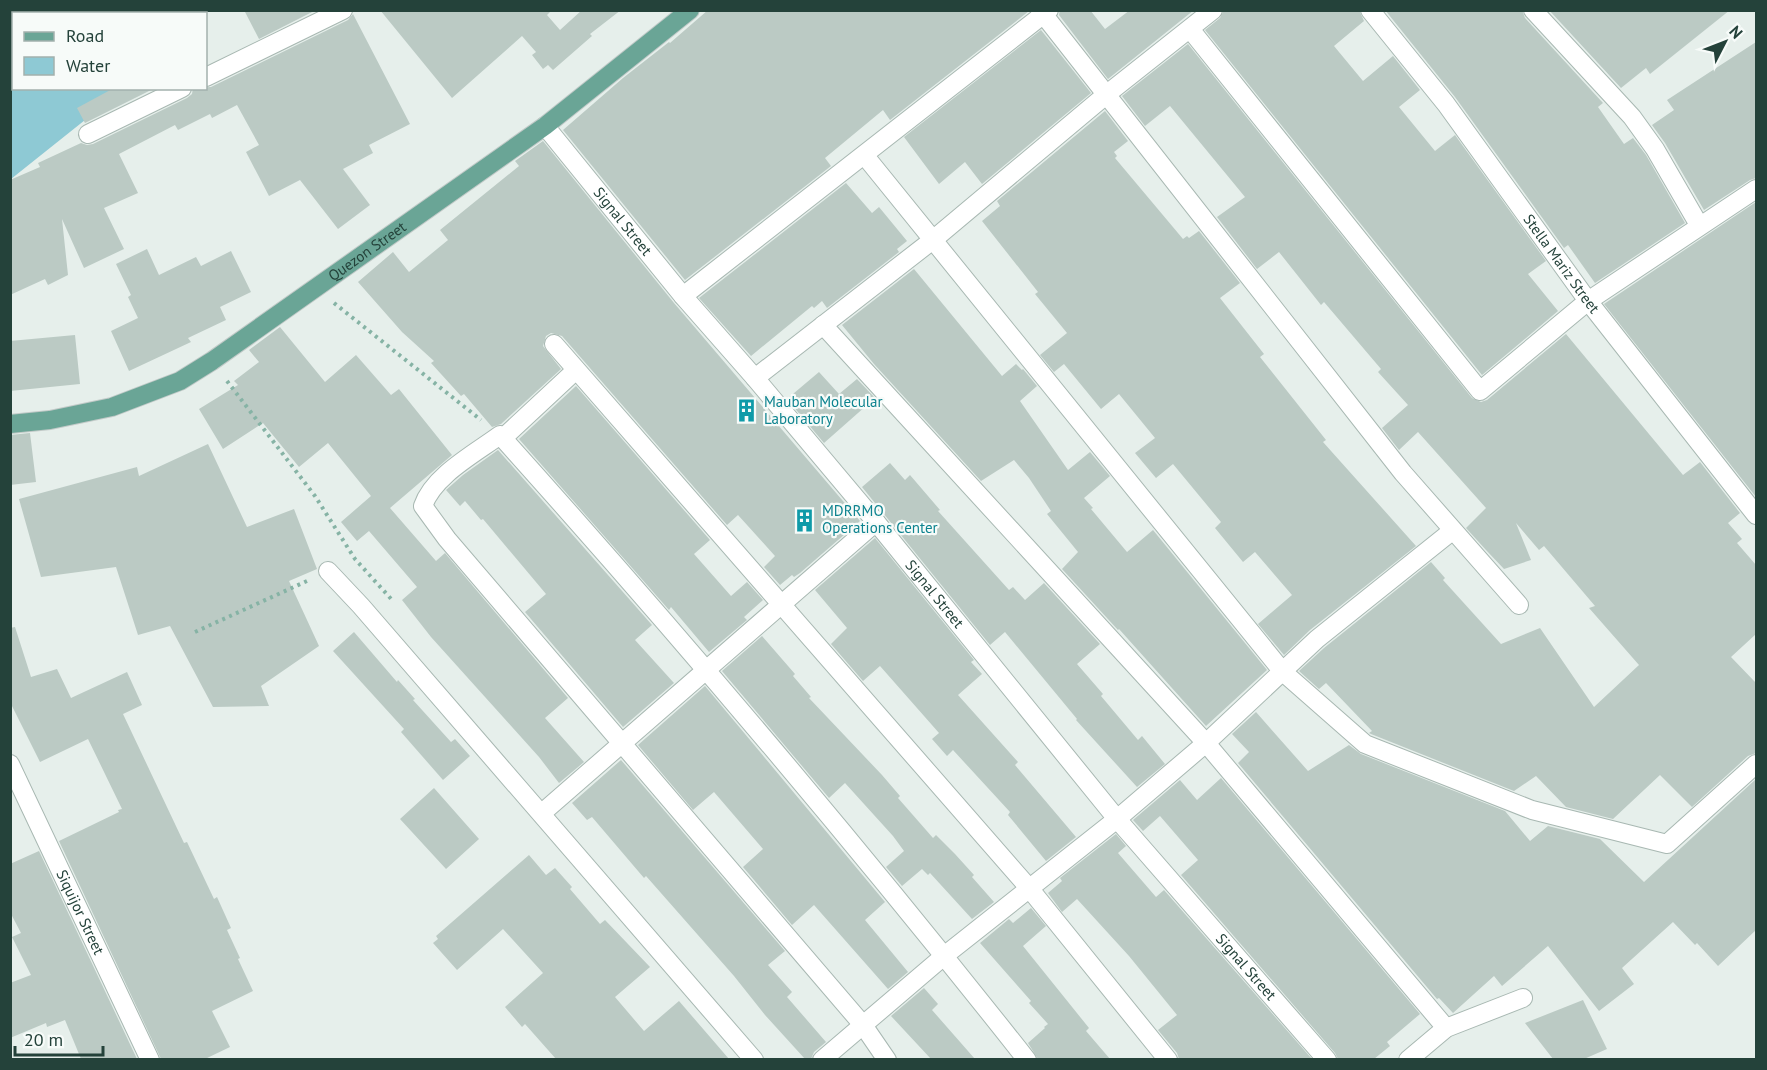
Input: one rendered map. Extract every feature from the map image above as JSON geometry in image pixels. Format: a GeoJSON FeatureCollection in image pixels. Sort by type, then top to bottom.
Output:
{"type":"FeatureCollection","features":[{"type":"Feature","properties":{"kind":"main road","name":"Quezon Street"},"geometry":{"type":"LineString","coordinates":[[10,424],[50,420],[112,407],[180,381],[212,361],[545,126],[690,10]]}},
{"type":"Feature","properties":{"kind":"street"},"geometry":{"type":"LineString","coordinates":[[207,77],[343,10]]}},
{"type":"Feature","properties":{"kind":"street"},"geometry":{"type":"LineString","coordinates":[[755,378],[934,239],[1107,94],[1213,10]]}},
{"type":"Feature","properties":{"kind":"street","name":"Stella Mariz Street"},"geometry":{"type":"LineString","coordinates":[[1371,10],[1446,104],[1588,301],[1756,515]]}},
{"type":"Feature","properties":{"kind":"street"},"geometry":{"type":"LineString","coordinates":[[1533,10],[1632,117],[1655,149],[1699,225]]}},
{"type":"Feature","properties":{"kind":"street"},"geometry":{"type":"LineString","coordinates":[[683,296],[865,156],[1044,12],[1403,473],[1452,531],[1520,605]]}},
{"type":"Feature","properties":{"kind":"street"},"geometry":{"type":"LineString","coordinates":[[1190,29],[1480,391],[1588,301],[1756,189]]}},
{"type":"Feature","properties":{"kind":"street"},"geometry":{"type":"LineString","coordinates":[[88,134],[178,90]]}},
{"type":"Feature","properties":{"kind":"street","name":"Signal Street"},"geometry":{"type":"LineString","coordinates":[[545,126],[683,296],[876,522],[1117,819],[1327,1059]]}},
{"type":"Feature","properties":{"kind":"street"},"geometry":{"type":"LineString","coordinates":[[865,156],[1282,672],[1365,744],[1532,810],[1667,844],[1756,764]]}},
{"type":"Feature","properties":{"kind":"street"},"geometry":{"type":"LineString","coordinates":[[823,325],[1206,743],[1446,1028]]}},
{"type":"Feature","properties":{"kind":"street"},"geometry":{"type":"LineString","coordinates":[[554,344],[1029,888],[1168,1059]]}},
{"type":"Feature","properties":{"kind":"street"},"geometry":{"type":"LineString","coordinates":[[576,370],[501,437],[436,483],[427,495],[423,506],[447,539],[863,1025],[887,1059]]}},
{"type":"Feature","properties":{"kind":"street"},"geometry":{"type":"LineString","coordinates":[[501,437],[707,671],[1027,1059]]}},
{"type":"Feature","properties":{"kind":"street"},"geometry":{"type":"LineString","coordinates":[[542,813],[876,522]]}},
{"type":"Feature","properties":{"kind":"street"},"geometry":{"type":"LineString","coordinates":[[822,1059],[944,956],[1117,819],[1206,743],[1317,639],[1452,531]]}},
{"type":"Feature","properties":{"kind":"street"},"geometry":{"type":"LineString","coordinates":[[328,571],[542,813],[754,1059]]}},
{"type":"Feature","properties":{"kind":"street","name":"Siquijor Street"},"geometry":{"type":"LineString","coordinates":[[10,764],[150,1059]]}},
{"type":"Feature","properties":{"kind":"street"},"geometry":{"type":"LineString","coordinates":[[1408,1059],[1446,1028],[1523,998]]}},
{"type":"Feature","properties":{"kind":"path"},"geometry":{"type":"LineString","coordinates":[[314,288],[423,372],[501,437]]}},
{"type":"Feature","properties":{"kind":"path"},"geometry":{"type":"LineString","coordinates":[[212,361],[315,496],[355,560],[393,601]]}},
{"type":"Feature","properties":{"kind":"path"},"geometry":{"type":"LineString","coordinates":[[195,632],[355,560]]}},
{"type":"Feature","properties":{"kind":"water"},"geometry":{"type":"Polygon","coordinates":[[[11,11],[186,11],[12,12],[12,90],[113,90],[85,120],[11,179],[11,11]]]}},
{"type":"Feature","properties":{"kind":"building"},"geometry":{"type":"Polygon","coordinates":[[[244,10],[316,10],[259,39],[244,10]]]}},
{"type":"Feature","properties":{"kind":"building"},"geometry":{"type":"Polygon","coordinates":[[[380,10],[552,10],[547,15],[560,30],[582,10],[621,10],[590,34],[592,36],[553,70],[548,65],[543,69],[532,55],[536,52],[522,36],[452,98],[380,10]]]}},
{"type":"Feature","properties":{"kind":"building"},"geometry":{"type":"Polygon","coordinates":[[[708,10],[1029,11],[890,120],[883,110],[825,158],[831,166],[685,280],[563,130],[623,78],[670,43],[708,10]]]}},
{"type":"Feature","properties":{"kind":"building"},"geometry":{"type":"Polygon","coordinates":[[[1060,10],[1090,10],[1105,29],[1130,10],[1194,10],[1108,79],[1059,15],[1060,10]]]}},
{"type":"Feature","properties":{"kind":"building"},"geometry":{"type":"Polygon","coordinates":[[[1224,10],[1359,10],[1364,21],[1334,46],[1363,81],[1393,56],[1420,90],[1399,107],[1435,151],[1455,135],[1546,261],[1528,274],[1558,311],[1482,375],[1205,30],[1220,18],[1224,10]]]}},
{"type":"Feature","properties":{"kind":"building"},"geometry":{"type":"Polygon","coordinates":[[[1385,10],[1522,10],[1525,18],[1603,103],[1598,107],[1624,144],[1633,138],[1646,155],[1685,223],[1595,283],[1568,245],[1564,248],[1455,97],[1385,10]]]}},
{"type":"Feature","properties":{"kind":"building"},"geometry":{"type":"Polygon","coordinates":[[[1549,10],[1730,10],[1650,74],[1646,68],[1621,88],[1549,10]]]}},
{"type":"Feature","properties":{"kind":"building"},"geometry":{"type":"Polygon","coordinates":[[[353,14],[410,124],[369,145],[373,153],[343,169],[370,205],[338,229],[300,180],[269,196],[246,152],[259,145],[237,105],[212,118],[210,114],[178,130],[175,125],[119,154],[138,193],[104,208],[124,249],[84,268],[62,219],[68,275],[48,285],[45,279],[10,295],[10,180],[40,167],[38,163],[81,143],[93,144],[187,98],[193,90],[207,90],[207,87],[348,20],[353,14]]]}},
{"type":"Feature","properties":{"kind":"building"},"geometry":{"type":"Polygon","coordinates":[[[1041,30],[1091,93],[982,184],[965,162],[939,184],[904,137],[1041,30]]]}},
{"type":"Feature","properties":{"kind":"building"},"geometry":{"type":"Polygon","coordinates":[[[1756,42],[1756,178],[1704,210],[1652,125],[1674,110],[1667,100],[1756,42]]]}},
{"type":"Feature","properties":{"kind":"building"},"geometry":{"type":"Polygon","coordinates":[[[1188,44],[1472,398],[1481,402],[1487,400],[1566,334],[1683,475],[1700,462],[1740,513],[1728,523],[1742,539],[1737,543],[1756,565],[1756,634],[1731,657],[1756,683],[1756,753],[1748,756],[1692,807],[1660,775],[1613,819],[1566,807],[1536,776],[1514,791],[1369,733],[1372,731],[1326,683],[1319,689],[1299,671],[1324,648],[1431,562],[1445,578],[1443,580],[1501,644],[1540,628],[1594,707],[1639,665],[1589,608],[1595,606],[1544,546],[1539,550],[1516,523],[1531,560],[1504,569],[1466,528],[1486,508],[1418,432],[1399,450],[1382,428],[1408,405],[1378,372],[1381,369],[1324,302],[1321,305],[1279,252],[1257,269],[1217,217],[1245,197],[1170,106],[1145,126],[1122,96],[1188,44]]]}},
{"type":"Feature","properties":{"kind":"building"},"geometry":{"type":"Polygon","coordinates":[[[110,90],[151,90],[85,123],[77,108],[110,90]]]}},
{"type":"Feature","properties":{"kind":"building"},"geometry":{"type":"Polygon","coordinates":[[[1105,111],[1128,141],[1114,152],[1117,156],[1115,158],[1183,239],[1199,231],[1240,283],[1220,298],[1264,354],[1260,357],[1326,440],[1323,442],[1416,546],[1310,630],[1284,655],[1258,624],[1292,595],[1255,552],[1243,562],[1215,528],[1221,522],[1173,464],[1156,478],[1135,453],[1155,438],[1119,394],[1101,409],[1064,364],[1054,372],[1040,355],[1067,333],[1035,294],[1038,292],[982,221],[1000,206],[997,201],[1105,111]]]}},
{"type":"Feature","properties":{"kind":"building"},"geometry":{"type":"Polygon","coordinates":[[[543,141],[674,303],[860,521],[800,573],[794,577],[792,575],[780,585],[764,567],[775,556],[738,515],[727,525],[562,336],[551,333],[546,336],[543,346],[561,369],[501,424],[492,427],[464,394],[461,396],[431,363],[434,361],[402,332],[358,282],[393,252],[409,272],[448,240],[440,230],[519,166],[515,161],[543,141]]]}},
{"type":"Feature","properties":{"kind":"building"},"geometry":{"type":"Polygon","coordinates":[[[846,183],[872,213],[879,207],[907,241],[897,249],[899,252],[827,308],[822,301],[814,308],[812,306],[751,356],[699,298],[846,183]]]}},
{"type":"Feature","properties":{"kind":"building"},"geometry":{"type":"Polygon","coordinates":[[[1756,202],[1756,497],[1604,304],[1756,202]]]}},
{"type":"Feature","properties":{"kind":"building"},"geometry":{"type":"Polygon","coordinates":[[[147,249],[159,275],[196,257],[201,266],[231,251],[251,292],[220,307],[226,320],[188,338],[191,342],[129,371],[111,331],[138,318],[128,297],[131,295],[116,264],[147,249]]]}},
{"type":"Feature","properties":{"kind":"building"},"geometry":{"type":"Polygon","coordinates":[[[914,269],[1002,376],[1016,364],[1037,386],[1020,401],[1068,470],[1090,452],[1110,476],[1084,498],[1127,552],[1153,530],[1267,670],[1206,726],[1062,569],[1078,552],[1047,514],[1051,511],[1014,460],[981,481],[874,364],[842,325],[914,269]]]}},
{"type":"Feature","properties":{"kind":"building"},"geometry":{"type":"Polygon","coordinates":[[[280,327],[325,382],[356,355],[391,395],[399,389],[452,455],[390,508],[436,561],[445,553],[568,698],[545,718],[584,762],[559,783],[539,757],[431,637],[402,600],[417,587],[369,531],[357,541],[341,522],[371,496],[328,443],[299,467],[263,423],[223,449],[199,409],[238,385],[234,381],[259,362],[249,350],[280,327]]]}},
{"type":"Feature","properties":{"kind":"building"},"geometry":{"type":"Polygon","coordinates":[[[75,335],[80,384],[10,391],[10,341],[75,335]]]}},
{"type":"Feature","properties":{"kind":"building"},"geometry":{"type":"Polygon","coordinates":[[[819,372],[839,394],[857,379],[875,398],[824,443],[787,399],[819,372]]]}},
{"type":"Feature","properties":{"kind":"building"},"geometry":{"type":"Polygon","coordinates":[[[576,386],[710,540],[694,554],[731,596],[747,582],[763,600],[744,617],[747,620],[709,652],[671,607],[669,610],[519,439],[576,386]]]}},
{"type":"Feature","properties":{"kind":"building"},"geometry":{"type":"Polygon","coordinates":[[[30,433],[36,482],[10,485],[10,435],[30,433]]]}},
{"type":"Feature","properties":{"kind":"building"},"geometry":{"type":"Polygon","coordinates":[[[208,444],[247,527],[294,509],[317,569],[289,581],[319,646],[261,686],[269,706],[213,707],[170,626],[138,635],[116,567],[41,577],[19,499],[137,467],[139,476],[208,444]]]}},
{"type":"Feature","properties":{"kind":"building"},"geometry":{"type":"Polygon","coordinates":[[[498,450],[652,625],[635,640],[674,683],[623,727],[525,612],[546,594],[483,519],[481,520],[465,501],[460,506],[446,490],[498,450]]]}},
{"type":"Feature","properties":{"kind":"building"},"geometry":{"type":"Polygon","coordinates":[[[890,463],[905,480],[910,475],[940,510],[938,511],[1009,590],[1013,587],[1025,600],[1044,583],[1100,644],[1077,664],[1138,740],[1142,736],[1165,764],[1137,787],[1076,720],[1005,632],[990,645],[862,487],[890,463]]]}},
{"type":"Feature","properties":{"kind":"building"},"geometry":{"type":"Polygon","coordinates":[[[875,538],[974,660],[971,662],[982,674],[958,695],[1018,762],[1015,765],[1076,837],[1046,861],[1008,815],[1010,812],[953,750],[947,756],[932,739],[939,733],[880,666],[863,681],[831,644],[847,628],[815,590],[875,538]]]}},
{"type":"Feature","properties":{"kind":"building"},"geometry":{"type":"Polygon","coordinates":[[[15,627],[31,677],[57,669],[71,698],[127,672],[142,705],[123,714],[184,843],[187,842],[214,899],[217,897],[231,928],[227,930],[240,958],[238,959],[253,991],[212,1011],[230,1047],[205,1059],[161,1059],[59,841],[122,809],[88,739],[40,762],[10,702],[10,628],[15,627]]]}},
{"type":"Feature","properties":{"kind":"building"},"geometry":{"type":"Polygon","coordinates":[[[354,632],[451,742],[455,739],[470,756],[443,780],[401,732],[404,729],[333,651],[354,632]]]}},
{"type":"Feature","properties":{"kind":"building"},"geometry":{"type":"Polygon","coordinates":[[[762,636],[795,674],[793,676],[811,697],[809,698],[882,775],[900,796],[898,798],[933,838],[936,835],[955,854],[994,902],[972,919],[930,873],[928,875],[922,869],[902,886],[886,867],[904,851],[893,836],[845,783],[829,798],[722,671],[762,636]]]}},
{"type":"Feature","properties":{"kind":"building"},"geometry":{"type":"Polygon","coordinates":[[[705,686],[885,902],[865,920],[908,972],[888,989],[814,905],[792,925],[743,867],[763,849],[714,792],[693,810],[638,745],[705,686]]]}},
{"type":"Feature","properties":{"kind":"building"},"geometry":{"type":"Polygon","coordinates":[[[1256,712],[1308,771],[1349,745],[1361,754],[1505,811],[1530,841],[1548,826],[1600,839],[1644,882],[1756,779],[1756,930],[1718,966],[1673,922],[1622,968],[1634,984],[1599,1011],[1548,946],[1502,986],[1494,976],[1453,1013],[1439,998],[1437,999],[1238,763],[1249,752],[1232,734],[1256,712]]]}},
{"type":"Feature","properties":{"kind":"building"},"geometry":{"type":"Polygon","coordinates":[[[621,760],[785,951],[768,965],[792,992],[787,997],[826,1042],[814,1052],[811,1059],[805,1059],[765,1015],[734,976],[646,876],[644,878],[592,817],[587,820],[572,803],[621,760]]]}},
{"type":"Feature","properties":{"kind":"building"},"geometry":{"type":"Polygon","coordinates":[[[1221,778],[1420,1014],[1387,1042],[1390,1046],[1374,1059],[1338,1059],[1181,875],[1198,860],[1160,816],[1143,831],[1133,820],[1180,780],[1197,800],[1221,778]]]}},
{"type":"Feature","properties":{"kind":"building"},"geometry":{"type":"Polygon","coordinates":[[[434,788],[479,839],[446,869],[400,819],[434,788]]]}},
{"type":"Feature","properties":{"kind":"building"},"geometry":{"type":"Polygon","coordinates":[[[1116,834],[1126,846],[1118,853],[1156,897],[1164,890],[1312,1059],[1179,1059],[1177,1053],[1158,1030],[1177,1015],[1129,956],[1077,899],[1062,912],[1048,893],[1062,881],[1060,878],[1116,834]]]}},
{"type":"Feature","properties":{"kind":"building"},"geometry":{"type":"Polygon","coordinates":[[[39,851],[137,1059],[81,1059],[65,1020],[47,1027],[46,1023],[10,1038],[10,983],[31,975],[12,937],[21,933],[10,912],[10,864],[39,851]]]}},
{"type":"Feature","properties":{"kind":"building"},"geometry":{"type":"Polygon","coordinates":[[[529,855],[546,875],[555,868],[600,924],[605,920],[650,967],[615,997],[644,1031],[679,1001],[729,1059],[556,1059],[525,1024],[522,1027],[505,1007],[543,973],[503,929],[457,970],[433,943],[438,939],[436,936],[529,855]]]}},
{"type":"Feature","properties":{"kind":"building"},"geometry":{"type":"Polygon","coordinates":[[[1031,908],[1046,926],[1023,946],[1089,1028],[1086,1031],[1110,1059],[1038,1059],[1028,1043],[1048,1024],[980,943],[1009,919],[1013,923],[1031,908]]]}},
{"type":"Feature","properties":{"kind":"building"},"geometry":{"type":"Polygon","coordinates":[[[924,988],[938,1004],[932,1010],[975,1059],[931,1059],[891,1016],[924,988]]]}},
{"type":"Feature","properties":{"kind":"building"},"geometry":{"type":"Polygon","coordinates":[[[1583,1000],[1607,1049],[1584,1059],[1553,1059],[1525,1023],[1583,1000]]]}},
{"type":"Feature","properties":{"kind":"place","name":"Mauban Molecular Laboratory"},"geometry":{"type":"Point","coordinates":[746,411]}},
{"type":"Feature","properties":{"kind":"place","name":"MDRRMO Operations Center"},"geometry":{"type":"Point","coordinates":[804,520]}}]}
